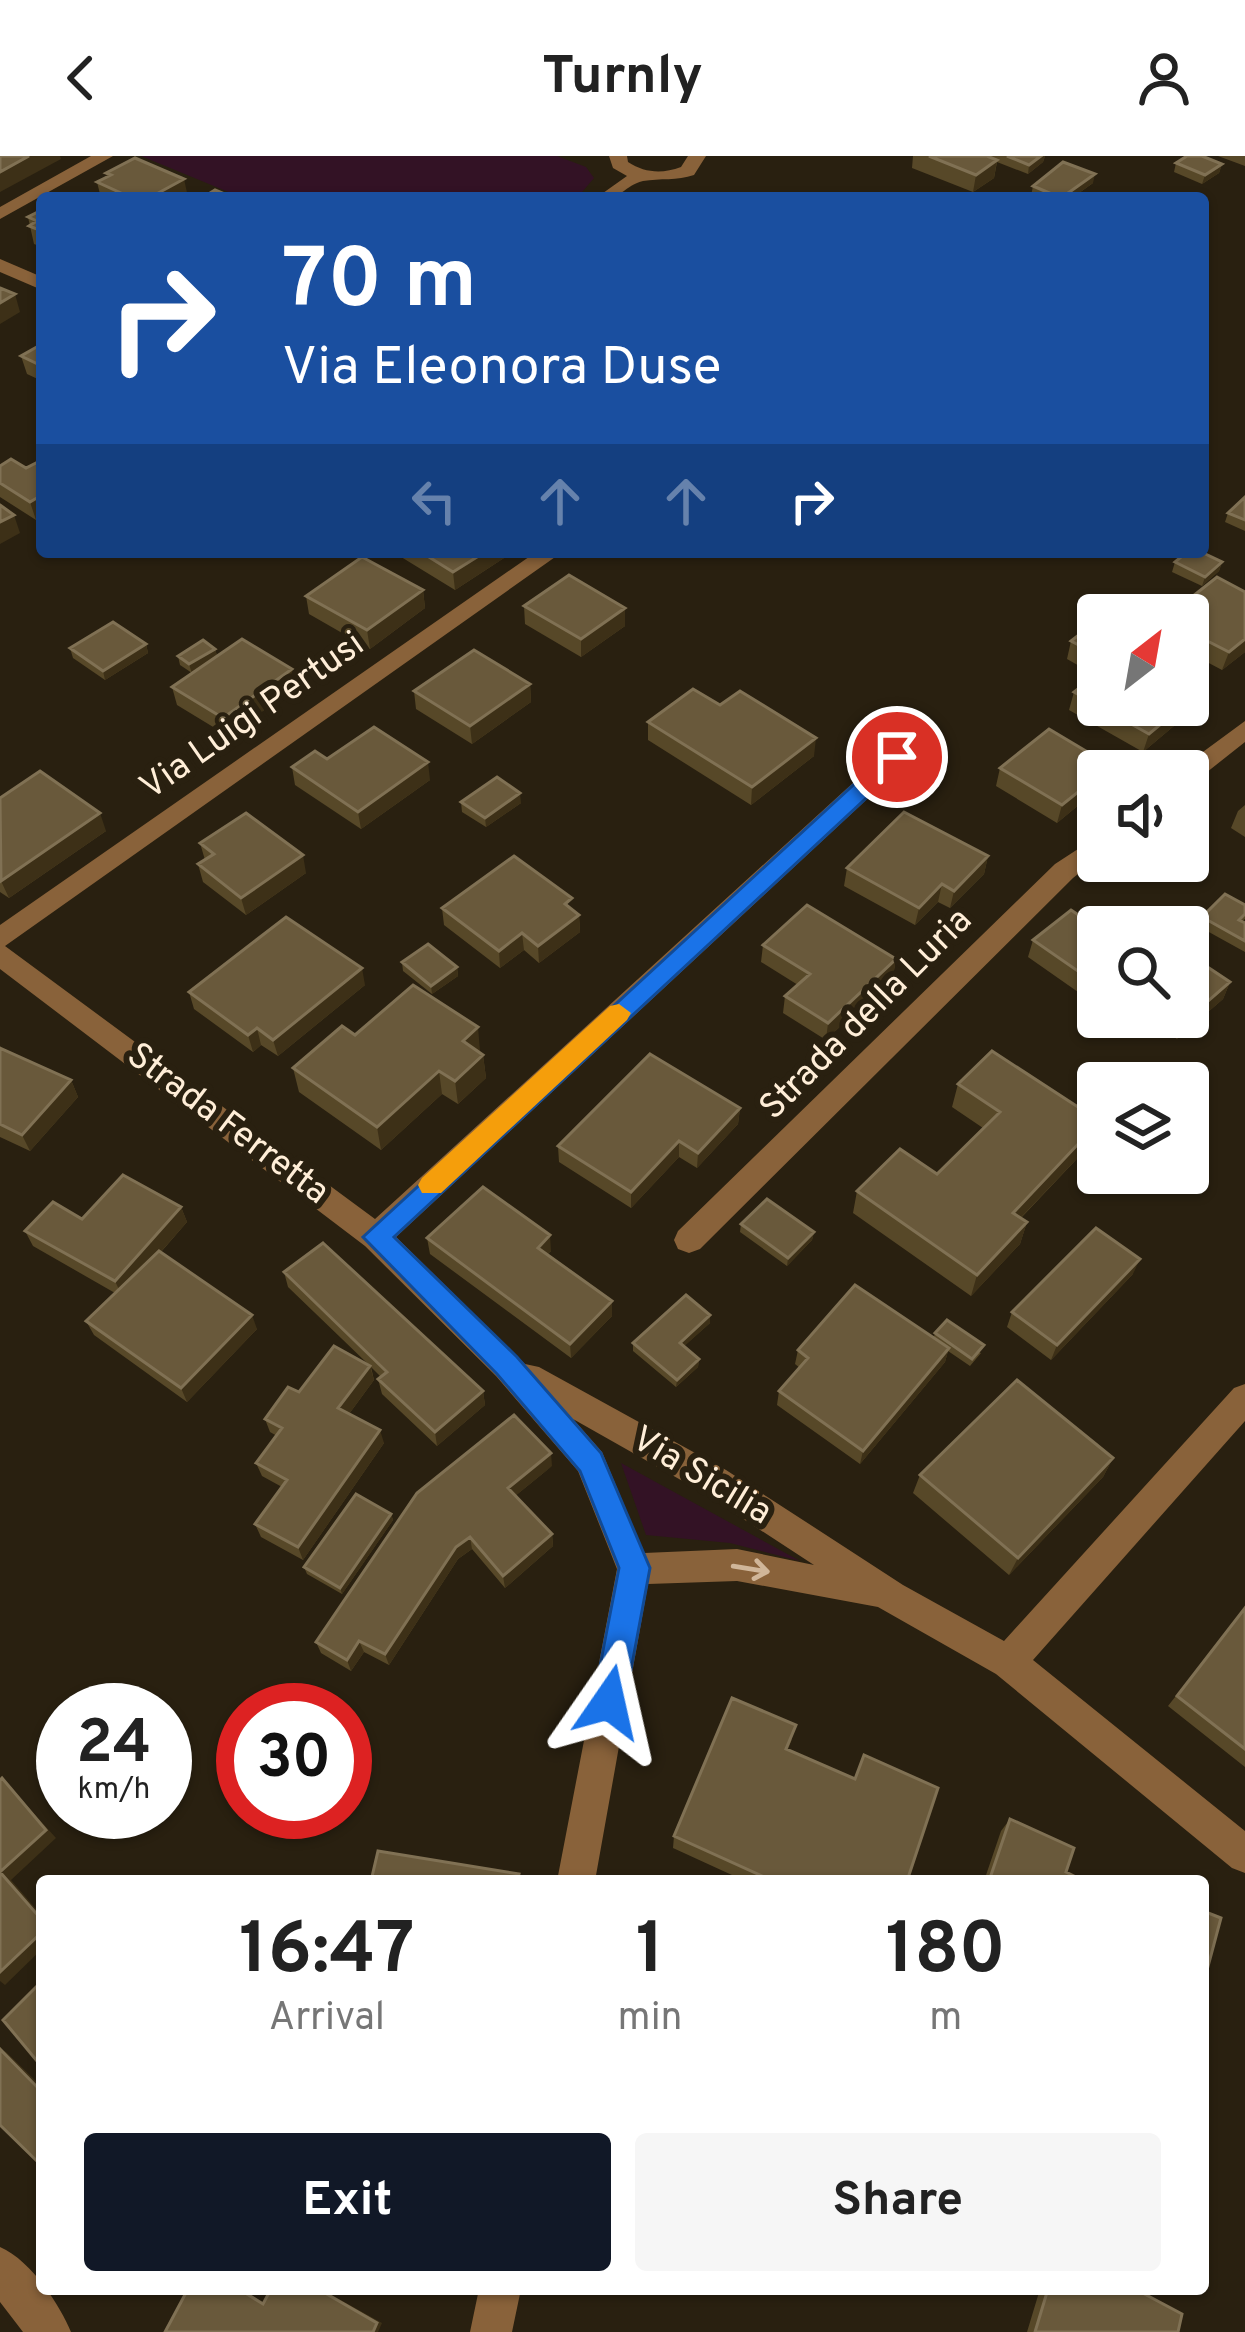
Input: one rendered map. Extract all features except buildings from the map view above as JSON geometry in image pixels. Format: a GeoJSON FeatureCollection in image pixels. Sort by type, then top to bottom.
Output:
{"type":"FeatureCollection","features":[{"type":"Feature","properties":{"kind":"street"},"geometry":{"type":"LineString","coordinates":[[39,192],[104,156]]}},
{"type":"Feature","properties":{"kind":"street"},"geometry":{"type":"LineString","coordinates":[[618,156],[624,169],[639,176],[680,175],[694,167],[697,156]]}},
{"type":"Feature","properties":{"kind":"street"},"geometry":{"type":"LineString","coordinates":[[614,192],[639,176]]}},
{"type":"Feature","properties":{"kind":"street"},"geometry":{"type":"LineString","coordinates":[[0,214],[36,194]]}},
{"type":"Feature","properties":{"kind":"street"},"geometry":{"type":"LineString","coordinates":[[0,265],[36,281]]}},
{"type":"Feature","properties":{"kind":"street","name":"Via Luigi Pertusi"},"geometry":{"type":"LineString","coordinates":[[0,938],[543,558]]}},
{"type":"Feature","properties":{"kind":"street"},"geometry":{"type":"LineString","coordinates":[[1209,757],[1245,729]]}},
{"type":"Feature","properties":{"kind":"street"},"geometry":{"type":"LineString","coordinates":[[376,1237],[897,757]]}},
{"type":"Feature","properties":{"kind":"street","name":"Strada della Luria"},"geometry":{"type":"LineString","coordinates":[[689,1240],[1077,861]]}},
{"type":"Feature","properties":{"kind":"street","name":"Strada Ferretta"},"geometry":{"type":"LineString","coordinates":[[0,955],[376,1237],[507,1366],[591,1462],[634,1568]]}},
{"type":"Feature","properties":{"kind":"street","name":"Via Sicilia"},"geometry":{"type":"LineString","coordinates":[[507,1366],[714,1480],[890,1596],[1008,1662],[1245,1855]]}},
{"type":"Feature","properties":{"kind":"street"},"geometry":{"type":"LineString","coordinates":[[1008,1662],[1245,1398]]}},
{"type":"Feature","properties":{"kind":"street","name":"Via Sicilia"},"geometry":{"type":"LineString","coordinates":[[634,1568],[737,1565],[890,1596]]}},
{"type":"Feature","properties":{"kind":"street"},"geometry":{"type":"LineString","coordinates":[[577,1875],[634,1568]]}},
{"type":"Feature","properties":{"kind":"street"},"geometry":{"type":"LineString","coordinates":[[0,2268],[50,2332]]}},
{"type":"Feature","properties":{"kind":"street"},"geometry":{"type":"LineString","coordinates":[[491,2332],[499,2295]]}},
{"type":"Feature","properties":{"kind":"shaded area"},"geometry":{"type":"Polygon","coordinates":[[[141,156],[557,156],[586,167],[594,178],[582,192],[228,192],[141,156]]]}},
{"type":"Feature","properties":{"kind":"shaded area"},"geometry":{"type":"Polygon","coordinates":[[[621,1463],[800,1561],[730,1543],[646,1535],[621,1463]]]}},
{"type":"Feature","properties":{"kind":"slow traffic"},"geometry":{"type":"LineString","coordinates":[[432,1185],[619,1013]]}},
{"type":"Feature","properties":{"kind":"route"},"geometry":{"type":"LineString","coordinates":[[609,1702],[634,1568],[591,1462],[507,1366],[376,1237],[897,757]]}}]}
